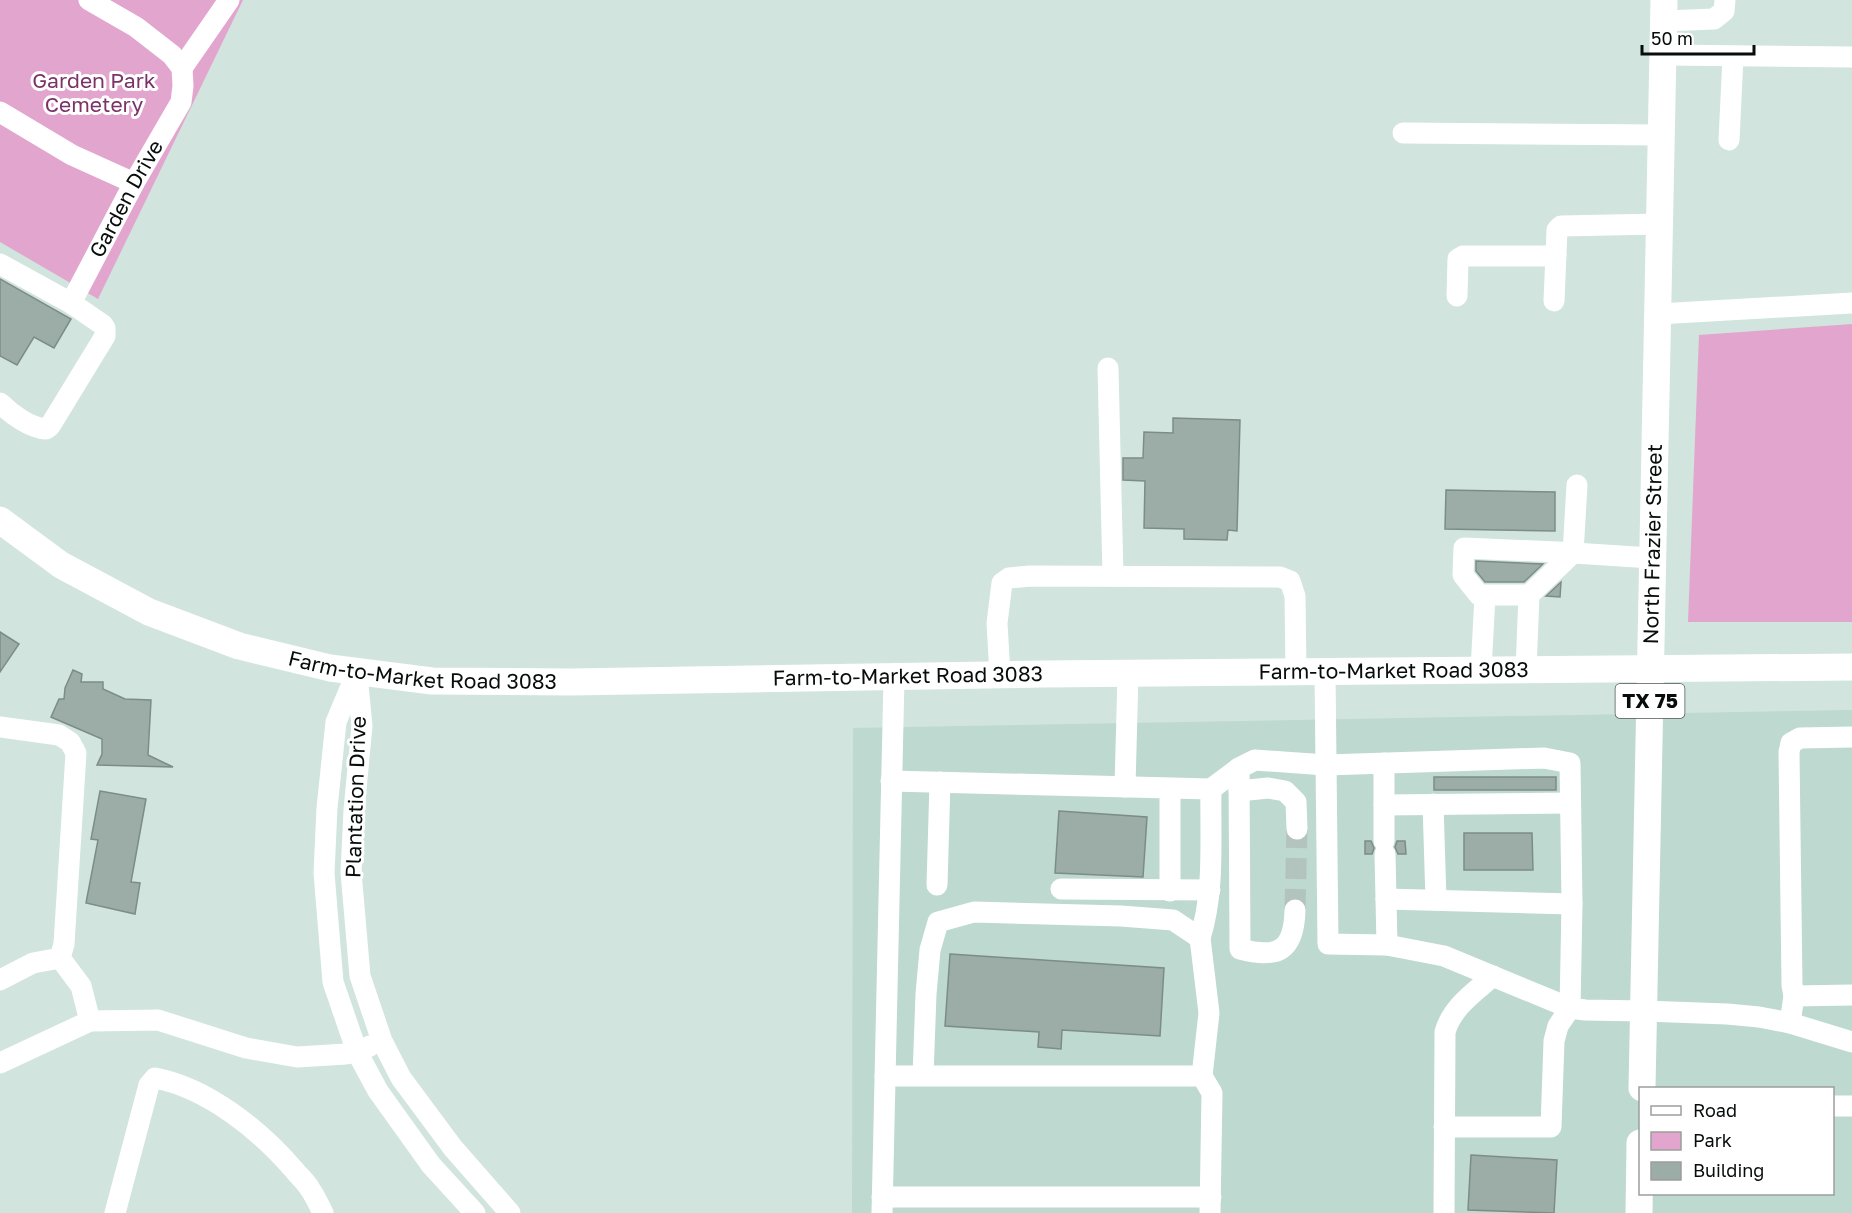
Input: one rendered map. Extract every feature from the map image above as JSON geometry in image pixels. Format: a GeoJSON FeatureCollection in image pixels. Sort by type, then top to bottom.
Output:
{"type":"FeatureCollection","features":[{"type":"Feature","properties":{"kind":"main road","name":"North Frazier Street"},"geometry":{"type":"LineString","coordinates":[[1642,1087],[1664,10]]}},
{"type":"Feature","properties":{"kind":"main road","name":"Farm-to-Market Road 3083"},"geometry":{"type":"LineString","coordinates":[[0,520],[61,565],[148,612],[239,645],[330,668],[444,681],[571,682],[1000,675],[1852,667]]}},
{"type":"Feature","properties":{"kind":"main road"},"geometry":{"type":"LineString","coordinates":[[1639,1213],[1640,1195]]}},
{"type":"Feature","properties":{"kind":"street"},"geometry":{"type":"LineString","coordinates":[[89,0],[136,27],[172,55],[182,68],[229,0]]}},
{"type":"Feature","properties":{"kind":"street"},"geometry":{"type":"LineString","coordinates":[[1664,10],[1714,19],[1724,11],[1725,0]]}},
{"type":"Feature","properties":{"kind":"street"},"geometry":{"type":"LineString","coordinates":[[1663,56],[1852,57]]}},
{"type":"Feature","properties":{"kind":"street"},"geometry":{"type":"LineString","coordinates":[[1729,140],[1733,57]]}},
{"type":"Feature","properties":{"kind":"street","name":"Garden Drive"},"geometry":{"type":"LineString","coordinates":[[71,303],[134,183],[181,102],[182,68]]}},
{"type":"Feature","properties":{"kind":"street"},"geometry":{"type":"LineString","coordinates":[[0,112],[72,155],[134,183]]}},
{"type":"Feature","properties":{"kind":"street"},"geometry":{"type":"LineString","coordinates":[[1403,133],[1661,135]]}},
{"type":"Feature","properties":{"kind":"street"},"geometry":{"type":"LineString","coordinates":[[1554,300],[1557,230],[1561,226],[1659,224]]}},
{"type":"Feature","properties":{"kind":"street"},"geometry":{"type":"LineString","coordinates":[[1457,296],[1458,259],[1463,256],[1556,256]]}},
{"type":"Feature","properties":{"kind":"street"},"geometry":{"type":"LineString","coordinates":[[0,264],[71,303],[103,324],[105,328],[105,336],[50,426],[46,429],[39,429],[3,413]]}},
{"type":"Feature","properties":{"kind":"street"},"geometry":{"type":"LineString","coordinates":[[1658,314],[1852,303]]}},
{"type":"Feature","properties":{"kind":"street"},"geometry":{"type":"LineString","coordinates":[[1108,368],[1113,576]]}},
{"type":"Feature","properties":{"kind":"street"},"geometry":{"type":"LineString","coordinates":[[1577,484],[1573,552],[1529,595],[1479,596],[1463,575],[1464,548],[1573,552],[1653,558]]}},
{"type":"Feature","properties":{"kind":"street"},"geometry":{"type":"LineString","coordinates":[[1000,675],[997,622],[1002,583],[1010,578],[1030,576],[1280,577],[1290,582],[1295,596],[1296,672]]}},
{"type":"Feature","properties":{"kind":"street"},"geometry":{"type":"LineString","coordinates":[[1526,670],[1529,595]]}},
{"type":"Feature","properties":{"kind":"street"},"geometry":{"type":"LineString","coordinates":[[1481,670],[1485,596]]}},
{"type":"Feature","properties":{"kind":"street","name":"Plantation Drive"},"geometry":{"type":"LineString","coordinates":[[357,672],[362,726],[351,872],[360,976],[382,1041],[401,1078],[453,1148],[510,1213]]}},
{"type":"Feature","properties":{"kind":"street","name":"Plantation Drive"},"geometry":{"type":"LineString","coordinates":[[357,672],[336,722],[327,808],[324,873],[333,982],[357,1052],[378,1091],[431,1165],[475,1213]]}},
{"type":"Feature","properties":{"kind":"street"},"geometry":{"type":"LineString","coordinates":[[1325,672],[1328,944],[1387,945],[1444,956],[1570,1008],[1585,1011],[1727,1014],[1790,1023],[1852,1042]]}},
{"type":"Feature","properties":{"kind":"street"},"geometry":{"type":"LineString","coordinates":[[1125,788],[1128,674]]}},
{"type":"Feature","properties":{"kind":"street"},"geometry":{"type":"LineString","coordinates":[[894,678],[882,1205],[1211,1205],[1212,1093],[1202,1076],[1209,1013],[1200,938],[1207,916],[1210,890],[1211,789]]}},
{"type":"Feature","properties":{"kind":"street"},"geometry":{"type":"LineString","coordinates":[[0,727],[59,735],[70,742],[76,753],[64,945],[60,958]]}},
{"type":"Feature","properties":{"kind":"street"},"geometry":{"type":"LineString","coordinates":[[1790,1023],[1794,996],[1789,752],[1791,743],[1800,738],[1852,737]]}},
{"type":"Feature","properties":{"kind":"street"},"geometry":{"type":"LineString","coordinates":[[891,781],[1211,789],[1239,768],[1255,760],[1326,765],[1544,758],[1570,763],[1572,904],[1570,1008],[1558,1026],[1554,1041],[1551,1127],[1444,1127]]}},
{"type":"Feature","properties":{"kind":"street"},"geometry":{"type":"LineString","coordinates":[[1384,763],[1387,945]]}},
{"type":"Feature","properties":{"kind":"street"},"geometry":{"type":"LineString","coordinates":[[1239,768],[1240,949],[1258,954],[1279,951],[1289,944],[1295,921],[1295,910]]}},
{"type":"Feature","properties":{"kind":"street"},"geometry":{"type":"LineString","coordinates":[[937,885],[940,782]]}},
{"type":"Feature","properties":{"kind":"street"},"geometry":{"type":"LineString","coordinates":[[1239,791],[1268,788],[1285,791],[1296,802],[1297,829]]}},
{"type":"Feature","properties":{"kind":"street"},"geometry":{"type":"LineString","coordinates":[[1170,789],[1170,891]]}},
{"type":"Feature","properties":{"kind":"street"},"geometry":{"type":"LineString","coordinates":[[1384,805],[1570,803]]}},
{"type":"Feature","properties":{"kind":"street"},"geometry":{"type":"LineString","coordinates":[[1433,804],[1436,900]]}},
{"type":"Feature","properties":{"kind":"street"},"geometry":{"type":"LineString","coordinates":[[1061,889],[1210,890]]}},
{"type":"Feature","properties":{"kind":"street"},"geometry":{"type":"LineString","coordinates":[[1386,899],[1572,904]]}},
{"type":"Feature","properties":{"kind":"street"},"geometry":{"type":"LineString","coordinates":[[923,1076],[930,950],[938,922],[974,912],[1121,916],[1173,920],[1200,938]]}},
{"type":"Feature","properties":{"kind":"street"},"geometry":{"type":"LineString","coordinates":[[60,958],[81,986],[90,1021]]}},
{"type":"Feature","properties":{"kind":"street"},"geometry":{"type":"LineString","coordinates":[[0,980],[33,963],[60,958]]}},
{"type":"Feature","properties":{"kind":"street"},"geometry":{"type":"LineString","coordinates":[[1444,1213],[1445,1032],[1448,1021],[1455,1010],[1493,976]]}},
{"type":"Feature","properties":{"kind":"street"},"geometry":{"type":"LineString","coordinates":[[1794,996],[1852,995]]}},
{"type":"Feature","properties":{"kind":"street"},"geometry":{"type":"LineString","coordinates":[[0,1063],[90,1021],[158,1020],[246,1048],[297,1058],[357,1052],[382,1041]]}},
{"type":"Feature","properties":{"kind":"street"},"geometry":{"type":"LineString","coordinates":[[885,1076],[1202,1076]]}},
{"type":"Feature","properties":{"kind":"street"},"geometry":{"type":"LineString","coordinates":[[115,1213],[149,1085],[155,1078],[167,1081],[224,1107],[248,1125],[288,1163],[309,1187],[323,1213]]}},
{"type":"Feature","properties":{"kind":"street"},"geometry":{"type":"LineString","coordinates":[[1834,1106],[1852,1106]]}},
{"type":"Feature","properties":{"kind":"shaded area"},"geometry":{"type":"Polygon","coordinates":[[[1852,710],[1852,1213],[852,1213],[853,728],[1852,710]]]}},
{"type":"Feature","properties":{"kind":"green space","name":"Garden Park Cemetery"},"geometry":{"type":"Polygon","coordinates":[[[0,0],[243,0],[98,299],[0,242],[0,0]]]}},
{"type":"Feature","properties":{"kind":"green space"},"geometry":{"type":"Polygon","coordinates":[[[1852,324],[1852,622],[1688,622],[1699,335],[1852,324]]]}},
{"type":"Feature","properties":{"kind":"building"},"geometry":{"type":"Polygon","coordinates":[[[0,279],[71,319],[54,348],[34,337],[17,365],[0,356],[0,279]]]}},
{"type":"Feature","properties":{"kind":"building"},"geometry":{"type":"Polygon","coordinates":[[[1173,418],[1240,420],[1237,531],[1228,530],[1227,540],[1184,539],[1184,529],[1144,528],[1145,481],[1123,480],[1123,458],[1143,458],[1144,432],[1173,433],[1173,418]]]}},
{"type":"Feature","properties":{"kind":"building"},"geometry":{"type":"Polygon","coordinates":[[[1446,490],[1555,492],[1555,531],[1445,529],[1446,490]]]}},
{"type":"Feature","properties":{"kind":"building"},"geometry":{"type":"Polygon","coordinates":[[[1476,561],[1543,564],[1524,582],[1485,582],[1476,571],[1476,561]]]}},
{"type":"Feature","properties":{"kind":"building"},"geometry":{"type":"Polygon","coordinates":[[[1561,582],[1560,597],[1546,596],[1561,582]]]}},
{"type":"Feature","properties":{"kind":"building"},"geometry":{"type":"Polygon","coordinates":[[[0,632],[19,644],[0,672],[0,632]]]}},
{"type":"Feature","properties":{"kind":"building"},"geometry":{"type":"Polygon","coordinates":[[[73,670],[82,674],[81,682],[103,682],[103,689],[125,699],[151,700],[148,755],[173,767],[97,765],[102,754],[102,739],[51,717],[59,699],[64,699],[65,688],[73,670]]]}},
{"type":"Feature","properties":{"kind":"building"},"geometry":{"type":"Polygon","coordinates":[[[1434,777],[1556,777],[1556,790],[1434,790],[1434,777]]]}},
{"type":"Feature","properties":{"kind":"building"},"geometry":{"type":"Polygon","coordinates":[[[100,791],[146,799],[131,882],[140,883],[135,914],[86,903],[98,840],[91,839],[100,791]]]}},
{"type":"Feature","properties":{"kind":"building"},"geometry":{"type":"Polygon","coordinates":[[[1059,811],[1147,817],[1143,877],[1055,873],[1059,811]]]}},
{"type":"Feature","properties":{"kind":"building"},"geometry":{"type":"Polygon","coordinates":[[[1464,833],[1532,833],[1533,870],[1464,870],[1464,833]]]}},
{"type":"Feature","properties":{"kind":"building"},"geometry":{"type":"Polygon","coordinates":[[[1365,841],[1371,841],[1374,848],[1372,854],[1365,854],[1365,841]]]}},
{"type":"Feature","properties":{"kind":"building"},"geometry":{"type":"Polygon","coordinates":[[[1397,841],[1405,841],[1406,854],[1398,854],[1395,847],[1397,841]]]}},
{"type":"Feature","properties":{"kind":"building"},"geometry":{"type":"Polygon","coordinates":[[[950,954],[1164,968],[1160,1036],[1062,1030],[1061,1049],[1038,1047],[1039,1032],[945,1026],[950,954]]]}},
{"type":"Feature","properties":{"kind":"building"},"geometry":{"type":"Polygon","coordinates":[[[1471,1155],[1557,1160],[1554,1213],[1468,1210],[1471,1155]]]}},
{"type":"Feature","properties":{"kind":"tunnel"},"geometry":{"type":"LineString","coordinates":[[1295,910],[1297,829]]}}]}
